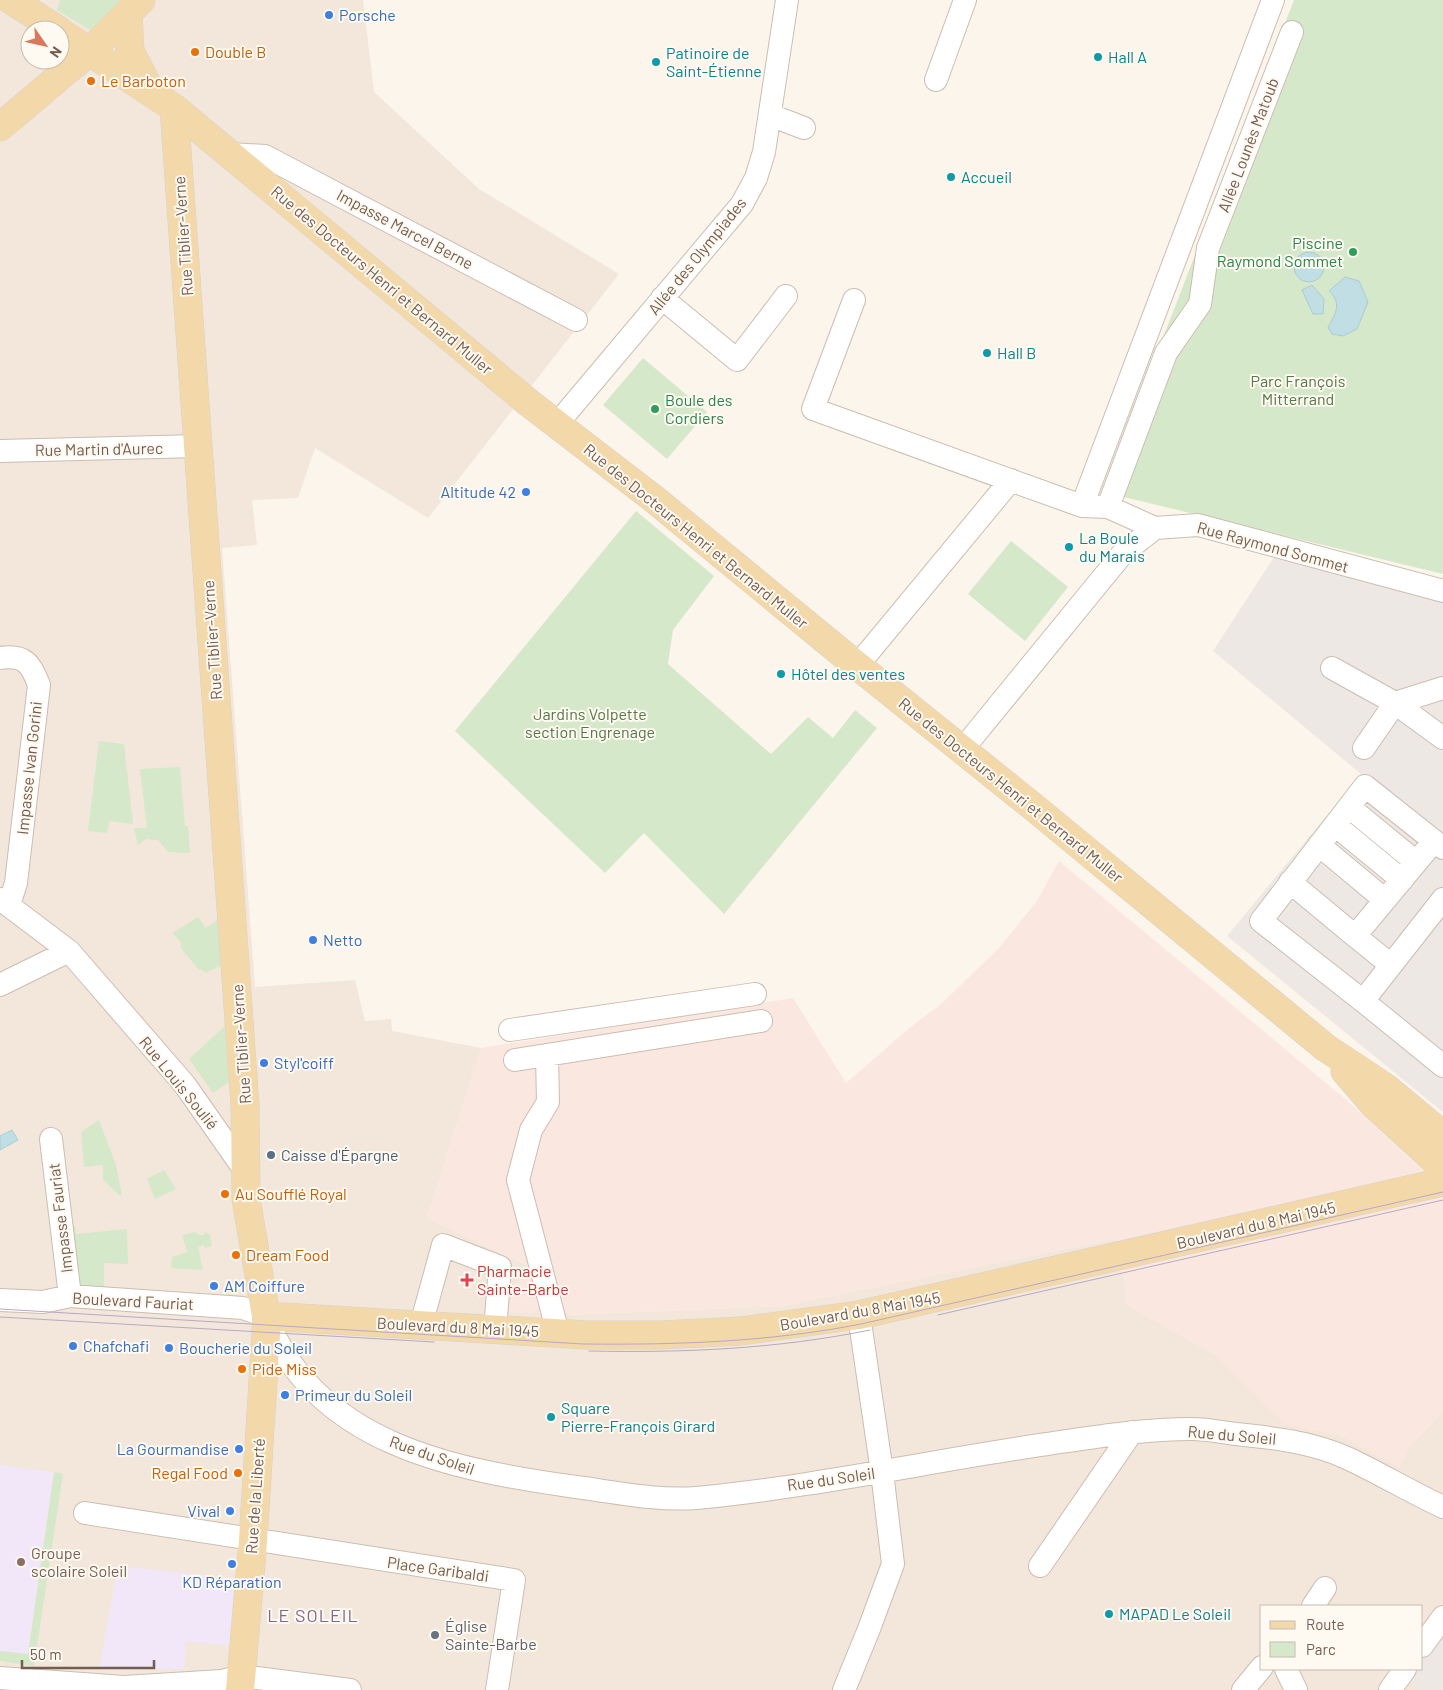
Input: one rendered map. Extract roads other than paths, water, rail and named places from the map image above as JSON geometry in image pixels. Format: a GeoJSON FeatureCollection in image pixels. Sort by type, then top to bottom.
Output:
{"type":"FeatureCollection","features":[{"type":"Feature","properties":{"kind":"main road","name":"Rue des Docteurs Henri et Bernard Muller"},"geometry":{"type":"LineString","coordinates":[[11,0],[42,20]]}},
{"type":"Feature","properties":{"kind":"main road"},"geometry":{"type":"LineString","coordinates":[[0,127],[90,51],[134,6]]}},
{"type":"Feature","properties":{"kind":"main road"},"geometry":{"type":"LineString","coordinates":[[134,6],[130,51],[163,100]]}},
{"type":"Feature","properties":{"kind":"main road","name":"Rue des Docteurs Henri et Bernard Muller"},"geometry":{"type":"LineString","coordinates":[[70,38],[163,100],[556,424],[654,499],[1326,1048],[1385,1087],[1443,1135]]}},
{"type":"Feature","properties":{"kind":"main road","name":"Rue Tiblier-Verne"},"geometry":{"type":"LineString","coordinates":[[163,100],[198,446],[245,1105],[246,1172]]}},
{"type":"Feature","properties":{"kind":"main road","name":"Rue des Docteurs Henri et Bernard Muller"},"geometry":{"type":"LineString","coordinates":[[1326,1048],[1374,1105],[1443,1168]]}},
{"type":"Feature","properties":{"kind":"main road"},"geometry":{"type":"LineString","coordinates":[[246,1172],[246,1198],[266,1316]]}},
{"type":"Feature","properties":{"kind":"main road","name":"Boulevard du 8 Mai 1945"},"geometry":{"type":"LineString","coordinates":[[266,1316],[628,1336],[741,1332],[860,1315],[1443,1182]]}},
{"type":"Feature","properties":{"kind":"main road","name":"Rue de la Liberté"},"geometry":{"type":"LineString","coordinates":[[241,1683],[253,1541],[266,1348],[266,1316]]}},
{"type":"Feature","properties":{"kind":"street","name":"Allée des Olympiades"},"geometry":{"type":"LineString","coordinates":[[556,424],[742,204],[756,178],[764,152],[787,0]]}},
{"type":"Feature","properties":{"kind":"street"},"geometry":{"type":"LineString","coordinates":[[936,80],[965,0]]}},
{"type":"Feature","properties":{"kind":"street"},"geometry":{"type":"LineString","coordinates":[[1082,506],[1273,0]]}},
{"type":"Feature","properties":{"kind":"street","name":"Allée Lounès Matoub"},"geometry":{"type":"LineString","coordinates":[[1108,507],[1166,353],[1200,304],[1208,248],[1292,32]]}},
{"type":"Feature","properties":{"kind":"street"},"geometry":{"type":"LineString","coordinates":[[770,115],[804,128]]}},
{"type":"Feature","properties":{"kind":"street","name":"Impasse Marcel Berne"},"geometry":{"type":"LineString","coordinates":[[229,154],[265,156],[576,320]]}},
{"type":"Feature","properties":{"kind":"street"},"geometry":{"type":"LineString","coordinates":[[662,298],[737,360],[786,296]]}},
{"type":"Feature","properties":{"kind":"street"},"geometry":{"type":"LineString","coordinates":[[854,300],[813,409],[1082,506],[1108,507],[1156,528],[1123,553],[962,750]]}},
{"type":"Feature","properties":{"kind":"street","name":"Rue Martin d'Aurec"},"geometry":{"type":"LineString","coordinates":[[0,451],[198,446]]}},
{"type":"Feature","properties":{"kind":"street"},"geometry":{"type":"LineString","coordinates":[[857,666],[1011,480]]}},
{"type":"Feature","properties":{"kind":"street","name":"Rue Raymond Sommet"},"geometry":{"type":"LineString","coordinates":[[1156,528],[1198,525],[1443,591]]}},
{"type":"Feature","properties":{"kind":"street","name":"Impasse Ivan Gorini"},"geometry":{"type":"LineString","coordinates":[[0,658],[20,658],[32,666],[39,684],[16,883],[4,902]]}},
{"type":"Feature","properties":{"kind":"street"},"geometry":{"type":"LineString","coordinates":[[1332,668],[1395,703],[1443,738]]}},
{"type":"Feature","properties":{"kind":"street"},"geometry":{"type":"LineString","coordinates":[[1364,748],[1395,703],[1443,688]]}},
{"type":"Feature","properties":{"kind":"street"},"geometry":{"type":"LineString","coordinates":[[1355,936],[1416,862],[1438,845],[1365,786],[1261,921],[1363,1000],[1443,1066]]}},
{"type":"Feature","properties":{"kind":"street"},"geometry":{"type":"LineString","coordinates":[[1349,807],[1416,862]]}},
{"type":"Feature","properties":{"kind":"street"},"geometry":{"type":"LineString","coordinates":[[1335,825],[1402,880]]}},
{"type":"Feature","properties":{"kind":"street"},"geometry":{"type":"LineString","coordinates":[[1319,845],[1385,900]]}},
{"type":"Feature","properties":{"kind":"street"},"geometry":{"type":"LineString","coordinates":[[1290,882],[1391,965]]}},
{"type":"Feature","properties":{"kind":"street"},"geometry":{"type":"LineString","coordinates":[[1363,1000],[1443,899]]}},
{"type":"Feature","properties":{"kind":"street","name":"Rue Louis Soulié"},"geometry":{"type":"LineString","coordinates":[[4,902],[69,951],[185,1085],[246,1172]]}},
{"type":"Feature","properties":{"kind":"street"},"geometry":{"type":"LineString","coordinates":[[0,985],[69,951]]}},
{"type":"Feature","properties":{"kind":"street"},"geometry":{"type":"LineString","coordinates":[[510,1030],[755,994]]}},
{"type":"Feature","properties":{"kind":"street"},"geometry":{"type":"LineString","coordinates":[[515,1060],[761,1021]]}},
{"type":"Feature","properties":{"kind":"street"},"geometry":{"type":"LineString","coordinates":[[547,1055],[548,1102],[531,1130],[518,1180],[558,1333]]}},
{"type":"Feature","properties":{"kind":"street","name":"Impasse Fauriat"},"geometry":{"type":"LineString","coordinates":[[51,1139],[70,1296]]}},
{"type":"Feature","properties":{"kind":"street"},"geometry":{"type":"LineString","coordinates":[[421,1325],[443,1245],[500,1268],[495,1330]]}},
{"type":"Feature","properties":{"kind":"street","name":"Boulevard Fauriat"},"geometry":{"type":"LineString","coordinates":[[0,1300],[43,1302],[70,1296],[228,1306],[243,1308],[266,1316]]}},
{"type":"Feature","properties":{"kind":"street"},"geometry":{"type":"LineString","coordinates":[[844,1690],[893,1564],[860,1315]]}},
{"type":"Feature","properties":{"kind":"street","name":"Rue du Soleil"},"geometry":{"type":"LineString","coordinates":[[266,1316],[296,1373],[342,1416],[392,1443],[484,1473],[650,1497],[693,1498],[882,1472],[955,1458],[1132,1432],[1194,1429],[1291,1440],[1344,1457],[1443,1507]]}},
{"type":"Feature","properties":{"kind":"street"},"geometry":{"type":"LineString","coordinates":[[1040,1566],[1132,1432]]}},
{"type":"Feature","properties":{"kind":"street"},"geometry":{"type":"LineString","coordinates":[[85,1513],[253,1541]]}},
{"type":"Feature","properties":{"kind":"street","name":"Place Garibaldi"},"geometry":{"type":"LineString","coordinates":[[253,1541],[514,1580],[497,1690]]}},
{"type":"Feature","properties":{"kind":"street"},"geometry":{"type":"LineString","coordinates":[[1423,1645],[1443,1617]]}},
{"type":"Feature","properties":{"kind":"street"},"geometry":{"type":"LineString","coordinates":[[1244,1690],[1260,1670]]}},
{"type":"Feature","properties":{"kind":"street"},"geometry":{"type":"LineString","coordinates":[[1286,1670],[1296,1690]]}},
{"type":"Feature","properties":{"kind":"street"},"geometry":{"type":"LineString","coordinates":[[1390,1690],[1404,1670]]}},
{"type":"Feature","properties":{"kind":"street"},"geometry":{"type":"LineString","coordinates":[[0,1678],[124,1687],[194,1686],[222,1681],[350,1690]]}},
{"type":"Feature","properties":{"kind":"water"},"geometry":{"type":"Polygon","coordinates":[[[1309,252],[1320,256],[1324,267],[1320,278],[1309,282],[1298,278],[1294,267],[1298,256],[1309,252]]]}},
{"type":"Feature","properties":{"kind":"water"},"geometry":{"type":"Polygon","coordinates":[[[1345,277],[1359,281],[1368,302],[1357,329],[1343,336],[1332,334],[1328,327],[1337,304],[1329,291],[1345,277]]]}},
{"type":"Feature","properties":{"kind":"water"},"geometry":{"type":"Polygon","coordinates":[[[1312,285],[1324,299],[1323,314],[1313,314],[1302,290],[1312,285]]]}},
{"type":"Feature","properties":{"kind":"water"},"geometry":{"type":"Polygon","coordinates":[[[12,1130],[18,1140],[0,1150],[0,1136],[12,1130]]]}},
{"type":"Feature","properties":{"kind":"tram line"},"geometry":{"type":"LineString","coordinates":[[0,1309],[583,1344],[688,1343],[757,1339],[861,1324],[1443,1192]]}},
{"type":"Feature","properties":{"kind":"tram line"},"geometry":{"type":"LineString","coordinates":[[938,1315],[1443,1200]]}},
{"type":"Feature","properties":{"kind":"tram line"},"geometry":{"type":"LineString","coordinates":[[0,1317],[434,1342]]}},
{"type":"Feature","properties":{"kind":"tram line"},"geometry":{"type":"LineString","coordinates":[[589,1351],[660,1351],[765,1346],[870,1330]]}},
{"type":"Feature","properties":{"kind":"place","name":"Porsche"},"geometry":{"type":"Point","coordinates":[329,15]}},
{"type":"Feature","properties":{"kind":"place","name":"Double B"},"geometry":{"type":"Point","coordinates":[195,52]}},
{"type":"Feature","properties":{"kind":"place","name":"Hall A"},"geometry":{"type":"Point","coordinates":[1098,57]}},
{"type":"Feature","properties":{"kind":"place","name":"Patinoire de Saint-Étienne"},"geometry":{"type":"Point","coordinates":[656,62]}},
{"type":"Feature","properties":{"kind":"place","name":"Le Barboton"},"geometry":{"type":"Point","coordinates":[91,81]}},
{"type":"Feature","properties":{"kind":"place","name":"Accueil"},"geometry":{"type":"Point","coordinates":[951,177]}},
{"type":"Feature","properties":{"kind":"place","name":"Piscine Raymond Sommet"},"geometry":{"type":"Point","coordinates":[1353,252]}},
{"type":"Feature","properties":{"kind":"place","name":"Hall B"},"geometry":{"type":"Point","coordinates":[987,353]}},
{"type":"Feature","properties":{"kind":"place","name":"Boule des Cordiers"},"geometry":{"type":"Point","coordinates":[655,409]}},
{"type":"Feature","properties":{"kind":"place","name":"Altitude 42"},"geometry":{"type":"Point","coordinates":[526,492]}},
{"type":"Feature","properties":{"kind":"place","name":"La Boule du Marais"},"geometry":{"type":"Point","coordinates":[1069,547]}},
{"type":"Feature","properties":{"kind":"place","name":"Hôtel des ventes"},"geometry":{"type":"Point","coordinates":[781,674]}},
{"type":"Feature","properties":{"kind":"place","name":"Netto"},"geometry":{"type":"Point","coordinates":[313,940]}},
{"type":"Feature","properties":{"kind":"place","name":"Styl'coiff"},"geometry":{"type":"Point","coordinates":[264,1063]}},
{"type":"Feature","properties":{"kind":"place","name":"Caisse d'Épargne"},"geometry":{"type":"Point","coordinates":[271,1155]}},
{"type":"Feature","properties":{"kind":"place","name":"Au Soufflé Royal"},"geometry":{"type":"Point","coordinates":[225,1194]}},
{"type":"Feature","properties":{"kind":"place","name":"Dream Food"},"geometry":{"type":"Point","coordinates":[236,1255]}},
{"type":"Feature","properties":{"kind":"place","name":"Pharmacie Sainte-Barbe"},"geometry":{"type":"Point","coordinates":[467,1280]}},
{"type":"Feature","properties":{"kind":"place","name":"AM Coiffure"},"geometry":{"type":"Point","coordinates":[214,1286]}},
{"type":"Feature","properties":{"kind":"place","name":"Chafchafi"},"geometry":{"type":"Point","coordinates":[73,1346]}},
{"type":"Feature","properties":{"kind":"place","name":"Boucherie du Soleil"},"geometry":{"type":"Point","coordinates":[169,1348]}},
{"type":"Feature","properties":{"kind":"place","name":"Pide Miss"},"geometry":{"type":"Point","coordinates":[242,1369]}},
{"type":"Feature","properties":{"kind":"place","name":"Primeur du Soleil"},"geometry":{"type":"Point","coordinates":[285,1395]}},
{"type":"Feature","properties":{"kind":"place","name":"Square Pierre-François Girard"},"geometry":{"type":"Point","coordinates":[551,1417]}},
{"type":"Feature","properties":{"kind":"place","name":"La Gourmandise"},"geometry":{"type":"Point","coordinates":[239,1449]}},
{"type":"Feature","properties":{"kind":"place","name":"Regal Food"},"geometry":{"type":"Point","coordinates":[238,1473]}},
{"type":"Feature","properties":{"kind":"place","name":"Vival"},"geometry":{"type":"Point","coordinates":[230,1511]}},
{"type":"Feature","properties":{"kind":"place","name":"Groupe scolaire Soleil"},"geometry":{"type":"Point","coordinates":[21,1562]}},
{"type":"Feature","properties":{"kind":"place","name":"KD Réparation"},"geometry":{"type":"Point","coordinates":[232,1564]}},
{"type":"Feature","properties":{"kind":"place","name":"MAPAD Le Soleil"},"geometry":{"type":"Point","coordinates":[1109,1614]}},
{"type":"Feature","properties":{"kind":"place","name":"Église Sainte-Barbe"},"geometry":{"type":"Point","coordinates":[435,1635]}},
{"type":"Feature","properties":{"kind":"district","name":"LE SOLEIL"},"geometry":{"type":"Point","coordinates":[313,1616]}},
{"type":"Feature","properties":{"kind":"park label","name":"Parc François Mitterrand"},"geometry":{"type":"Point","coordinates":[1298,390]}},
{"type":"Feature","properties":{"kind":"park label","name":"Jardins Volpette section Engrenage"},"geometry":{"type":"Point","coordinates":[590,723]}}]}
